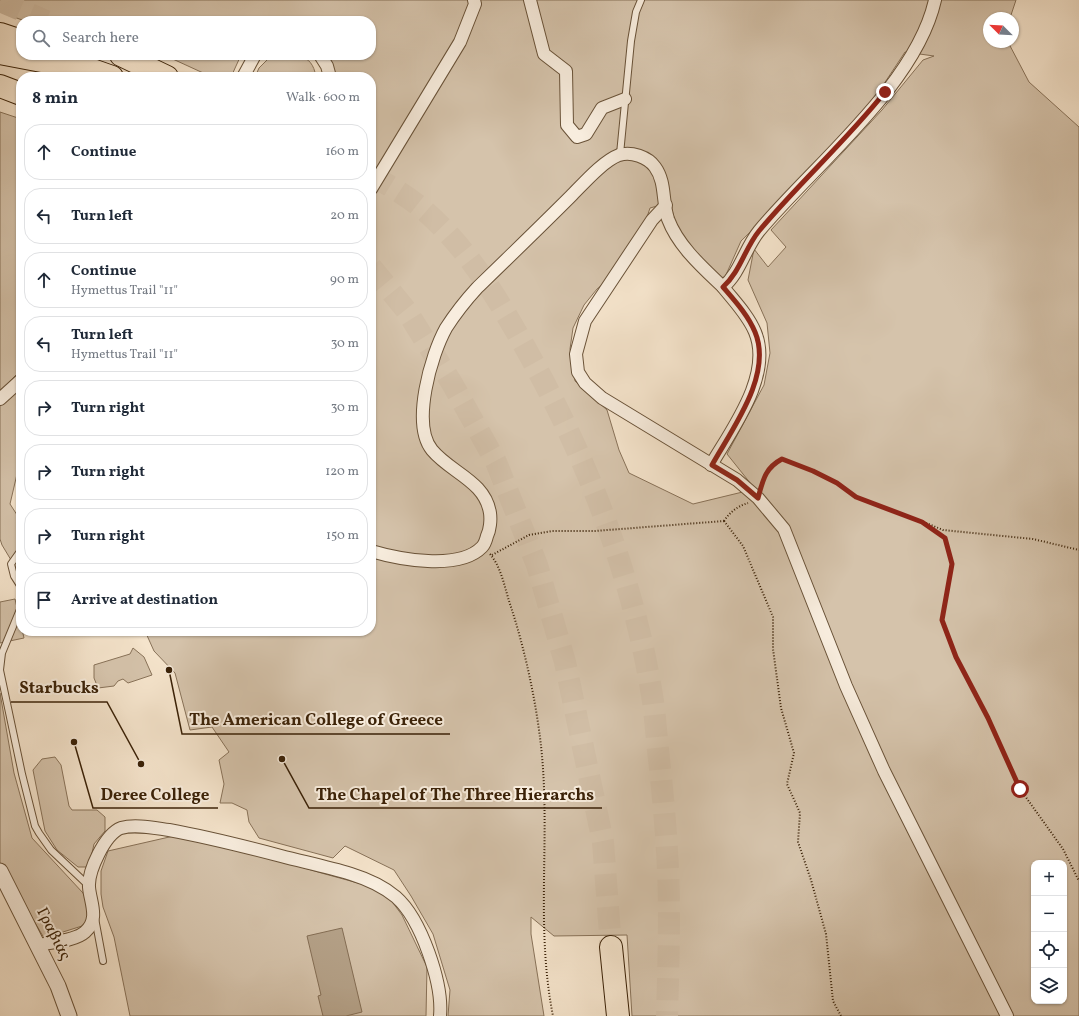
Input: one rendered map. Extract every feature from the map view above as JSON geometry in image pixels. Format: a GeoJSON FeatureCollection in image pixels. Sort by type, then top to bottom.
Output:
{"type":"FeatureCollection","features":[{"type":"Feature","properties":{"kind":"highway"},"geometry":{"type":"LineString","coordinates":[[0,34],[16,39]]}},
{"type":"Feature","properties":{"kind":"highway"},"geometry":{"type":"LineString","coordinates":[[0,53],[16,56]]}},
{"type":"Feature","properties":{"kind":"highway"},"geometry":{"type":"LineString","coordinates":[[37,60],[96,72]]}},
{"type":"Feature","properties":{"kind":"highway"},"geometry":{"type":"LineString","coordinates":[[66,60],[89,70]]}},
{"type":"Feature","properties":{"kind":"highway"},"geometry":{"type":"LineString","coordinates":[[131,60],[156,72]]}},
{"type":"Feature","properties":{"kind":"highway"},"geometry":{"type":"LineString","coordinates":[[0,86],[16,92]]}},
{"type":"Feature","properties":{"kind":"highway"},"geometry":{"type":"LineString","coordinates":[[0,102],[16,107]]}},
{"type":"Feature","properties":{"kind":"highway"},"geometry":{"type":"LineString","coordinates":[[611,947],[618,1016]]}},
{"type":"Feature","properties":{"kind":"highway"},"geometry":{"type":"LineString","coordinates":[[611,1016],[614,979]]}},
{"type":"Feature","properties":{"kind":"street"},"geometry":{"type":"LineString","coordinates":[[376,181],[460,42],[475,4],[474,0]]}},
{"type":"Feature","properties":{"kind":"street"},"geometry":{"type":"LineString","coordinates":[[530,0],[544,54],[566,71],[567,125],[577,137],[586,134],[602,108],[625,99]]}},
{"type":"Feature","properties":{"kind":"street"},"geometry":{"type":"LineString","coordinates":[[723,287],[733,276],[747,248],[758,232],[864,118],[901,72],[926,28],[935,0]]}},
{"type":"Feature","properties":{"kind":"street"},"geometry":{"type":"LineString","coordinates":[[246,72],[252,60]]}},
{"type":"Feature","properties":{"kind":"street"},"geometry":{"type":"LineString","coordinates":[[323,60],[329,72]]}},
{"type":"Feature","properties":{"kind":"street"},"geometry":{"type":"LineString","coordinates":[[376,552],[390,557],[439,561],[463,558],[487,551],[490,514],[485,496],[476,486],[450,467],[432,450],[425,438],[423,419],[426,387],[433,360],[446,329],[477,288],[587,181],[620,154],[634,154],[647,159],[655,166],[662,180],[668,219],[686,248],[698,263],[723,287],[752,327],[759,346],[760,361],[756,379],[746,403],[712,465]]}},
{"type":"Feature","properties":{"kind":"street"},"geometry":{"type":"LineString","coordinates":[[666,205],[652,220],[585,321],[576,354],[578,372],[585,384],[602,398],[737,480],[758,498],[784,530],[846,686],[884,771],[1006,1016]]}},
{"type":"Feature","properties":{"kind":"street"},"geometry":{"type":"LineString","coordinates":[[0,399],[16,385]]}},
{"type":"Feature","properties":{"kind":"street"},"geometry":{"type":"LineString","coordinates":[[39,945],[82,935],[90,926],[94,914],[89,886],[97,858],[105,841],[116,831],[132,827],[173,831],[235,844],[357,876],[387,890],[402,902],[413,919],[435,973],[440,995],[440,1016]]}},
{"type":"Feature","properties":{"kind":"street","name":"Γραβιάς"},"geometry":{"type":"LineString","coordinates":[[0,871],[39,945],[58,986],[69,1016]]}},
{"type":"Feature","properties":{"kind":"lane"},"geometry":{"type":"LineString","coordinates":[[620,154],[631,41],[636,12],[641,0]]}},
{"type":"Feature","properties":{"kind":"lane"},"geometry":{"type":"LineString","coordinates":[[16,557],[11,564],[16,579]]}},
{"type":"Feature","properties":{"kind":"lane"},"geometry":{"type":"LineString","coordinates":[[16,619],[2,653],[0,670],[35,826],[44,841],[89,886]]}},
{"type":"Feature","properties":{"kind":"lane"},"geometry":{"type":"LineString","coordinates":[[94,914],[103,961]]}},
{"type":"Feature","properties":{"kind":"path"},"geometry":{"type":"LineString","coordinates":[[553,1016],[548,989],[543,913],[541,747],[517,625],[501,574],[487,551],[528,534],[552,531],[595,531],[724,521],[732,511],[758,498],[764,475],[771,465],[782,459],[813,471],[837,483],[856,497],[943,530],[1033,539],[1078,550],[1079,545]]}},
{"type":"Feature","properties":{"kind":"path"},"geometry":{"type":"LineString","coordinates":[[724,521],[743,546],[773,617],[773,648],[781,708],[794,753],[787,784],[800,813],[798,842],[811,880],[826,934],[834,1001],[841,1016]]}},
{"type":"Feature","properties":{"kind":"path"},"geometry":{"type":"LineString","coordinates":[[922,522],[945,538],[952,564],[942,620],[956,657],[988,718],[1020,789],[1064,849],[1079,881]]}},
{"type":"Feature","properties":{"kind":"shaded area"},"geometry":{"type":"Polygon","coordinates":[[[0,0],[1016,0],[1012,12],[983,12],[983,48],[1011,48],[1029,82],[1079,127],[1079,1016],[632,1016],[627,935],[554,936],[531,917],[531,934],[544,1016],[448,1016],[450,990],[433,934],[394,870],[345,846],[333,858],[259,838],[249,822],[247,810],[232,803],[220,803],[224,784],[219,760],[229,752],[212,727],[190,730],[175,673],[154,651],[147,636],[376,636],[376,72],[334,72],[326,60],[376,60],[376,16],[16,16],[16,18],[0,12],[0,0]],[[905,52],[870,105],[794,189],[741,241],[725,277],[714,279],[676,228],[672,209],[668,203],[650,208],[641,235],[620,270],[597,289],[584,305],[573,328],[570,349],[575,381],[607,410],[619,450],[629,473],[693,504],[755,489],[727,454],[764,385],[770,353],[767,323],[748,280],[754,249],[768,267],[786,247],[771,230],[882,110],[923,60],[934,56],[905,52]]]}},
{"type":"Feature","properties":{"kind":"shaded area"},"geometry":{"type":"Polygon","coordinates":[[[175,60],[239,60],[233,72],[201,72],[175,60]]]}},
{"type":"Feature","properties":{"kind":"shaded area"},"geometry":{"type":"Polygon","coordinates":[[[267,60],[307,60],[315,72],[257,72],[267,60]]]}},
{"type":"Feature","properties":{"kind":"shaded area"},"geometry":{"type":"Polygon","coordinates":[[[0,112],[16,117],[16,375],[0,391],[0,112]]]}},
{"type":"Feature","properties":{"kind":"shaded area"},"geometry":{"type":"Polygon","coordinates":[[[16,392],[16,478],[10,504],[16,513],[16,568],[0,539],[0,406],[16,392]]]}},
{"type":"Feature","properties":{"kind":"shaded area"},"geometry":{"type":"Polygon","coordinates":[[[15,599],[16,636],[24,636],[24,638],[0,643],[0,602],[15,599]]]}},
{"type":"Feature","properties":{"kind":"shaded area"},"geometry":{"type":"Polygon","coordinates":[[[133,648],[144,657],[152,675],[128,683],[123,679],[118,681],[114,686],[98,688],[94,678],[94,665],[130,654],[133,648]]]}},
{"type":"Feature","properties":{"kind":"shaded area"},"geometry":{"type":"Polygon","coordinates":[[[0,693],[14,773],[32,838],[83,893],[89,907],[88,919],[82,926],[44,938],[0,863],[0,693]]]}},
{"type":"Feature","properties":{"kind":"shaded area"},"geometry":{"type":"Polygon","coordinates":[[[55,757],[61,765],[69,806],[72,810],[97,810],[105,817],[105,831],[94,844],[89,867],[78,867],[57,850],[45,831],[33,770],[42,759],[55,757]]]}},
{"type":"Feature","properties":{"kind":"shaded area"},"geometry":{"type":"Polygon","coordinates":[[[178,835],[246,851],[369,886],[387,895],[402,915],[427,967],[426,1016],[130,1016],[114,937],[103,907],[101,894],[101,871],[108,851],[178,835]]]}},
{"type":"Feature","properties":{"kind":"shaded area"},"geometry":{"type":"Polygon","coordinates":[[[342,928],[362,1012],[346,1016],[323,1016],[318,996],[321,995],[307,936],[342,928]]]}},
{"type":"Feature","properties":{"kind":"tunnel"},"geometry":{"type":"LineString","coordinates":[[0,1],[34,16]]}},
{"type":"Feature","properties":{"kind":"tunnel"},"geometry":{"type":"LineString","coordinates":[[376,178],[406,196],[442,227],[471,261],[497,299],[552,397],[606,521],[633,607],[644,651],[654,709],[664,811],[669,893],[667,1016]]}},
{"type":"Feature","properties":{"kind":"tunnel"},"geometry":{"type":"LineString","coordinates":[[376,273],[406,310],[453,385],[496,462],[537,565],[565,662],[603,842],[611,947]]}},
{"type":"Feature","properties":{"kind":"place","name":"The American College of Greece"},"geometry":{"type":"Point","coordinates":[169,670]}},
{"type":"Feature","properties":{"kind":"place","name":"Deree College"},"geometry":{"type":"Point","coordinates":[74,742]}},
{"type":"Feature","properties":{"kind":"place","name":"The Chapel of The Three Hierarchs"},"geometry":{"type":"Point","coordinates":[282,759]}},
{"type":"Feature","properties":{"kind":"place","name":"Starbucks"},"geometry":{"type":"Point","coordinates":[141,764]}},
{"type":"Feature","properties":{"kind":"route"},"geometry":{"type":"LineString","coordinates":[[885,92],[864,118],[762,227],[750,242],[733,276],[723,287],[748,319],[755,333],[759,346],[760,361],[756,379],[746,403],[712,465],[737,480],[758,498],[764,475],[771,465],[782,459],[792,465],[813,471],[837,483],[856,497],[922,522],[945,538],[952,564],[942,620],[956,657],[988,718],[1020,789]]}}]}
